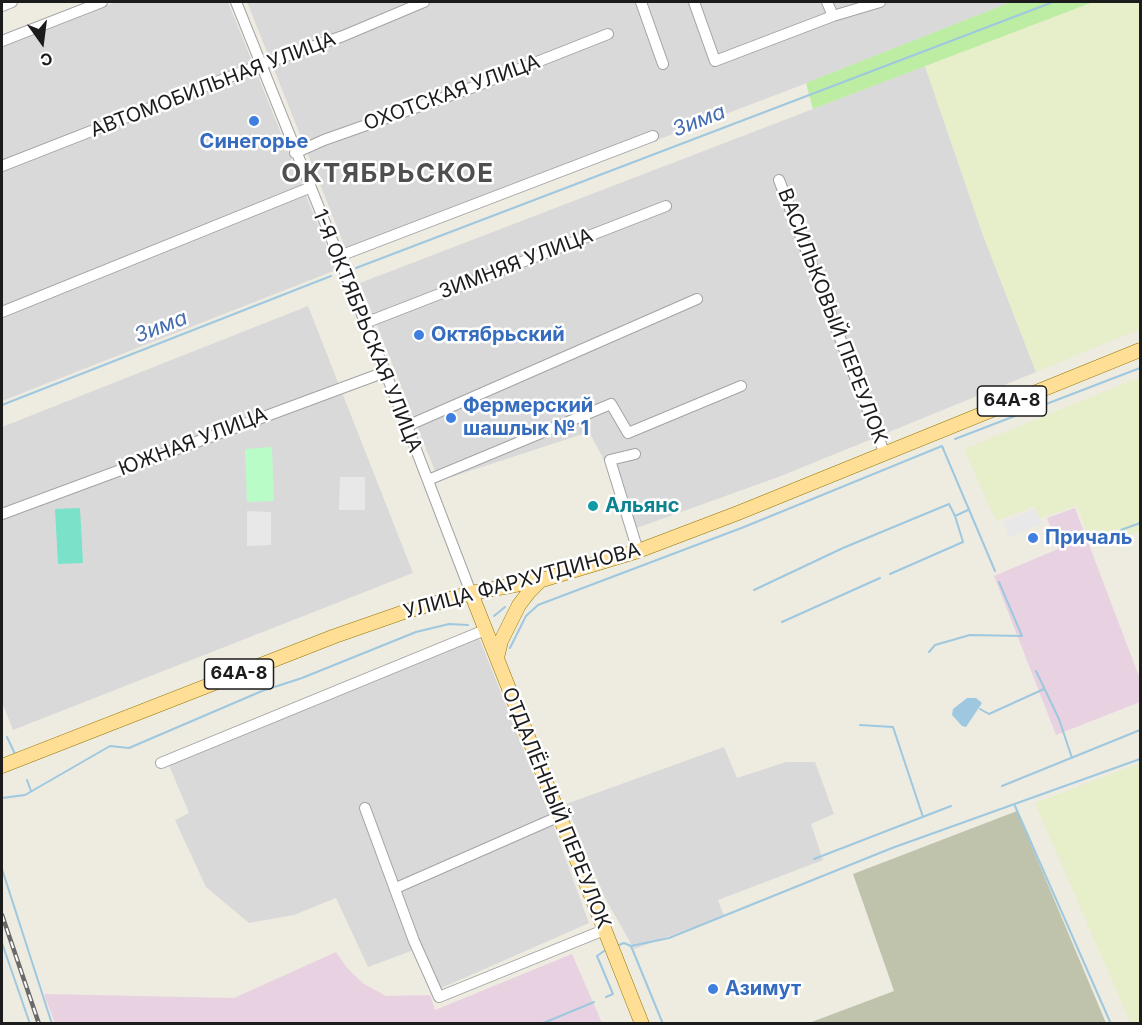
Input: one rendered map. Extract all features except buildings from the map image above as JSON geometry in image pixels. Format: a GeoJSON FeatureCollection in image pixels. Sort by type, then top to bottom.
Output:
{"type":"FeatureCollection","features":[{"type":"Feature","properties":{"kind":"main road","name":"УЛИЦА ФАРХУТДИНОВА"},"geometry":{"type":"LineString","coordinates":[[2,766],[335,636],[437,601],[542,580],[638,551],[738,513],[1140,350]]}},
{"type":"Feature","properties":{"kind":"main road"},"geometry":{"type":"LineString","coordinates":[[497,658],[501,641],[519,605],[542,580]]}},
{"type":"Feature","properties":{"kind":"main road","name":"ОТДАЛЁННЫЙ ПЕРЕУЛОК"},"geometry":{"type":"LineString","coordinates":[[471,593],[642,1023]]}},
{"type":"Feature","properties":{"kind":"main road"},"geometry":{"type":"LineString","coordinates":[[2,773],[51,755],[75,738]]}},
{"type":"Feature","properties":{"kind":"street"},"geometry":{"type":"LineString","coordinates":[[2,6],[12,2]]}},
{"type":"Feature","properties":{"kind":"street"},"geometry":{"type":"LineString","coordinates":[[2,41],[102,2]]}},
{"type":"Feature","properties":{"kind":"street","name":"1-Я ОКТЯБРЬСКАЯ УЛИЦА"},"geometry":{"type":"LineString","coordinates":[[236,2],[309,188],[407,426],[471,593]]}},
{"type":"Feature","properties":{"kind":"street","name":"АВТОМОБИЛЬНАЯ УЛИЦА"},"geometry":{"type":"LineString","coordinates":[[2,166],[260,65],[344,36],[424,2]]}},
{"type":"Feature","properties":{"kind":"street"},"geometry":{"type":"LineString","coordinates":[[641,2],[663,64]]}},
{"type":"Feature","properties":{"kind":"street"},"geometry":{"type":"LineString","coordinates":[[694,2],[715,62],[832,16],[880,2]]}},
{"type":"Feature","properties":{"kind":"street"},"geometry":{"type":"LineString","coordinates":[[827,2],[832,16]]}},
{"type":"Feature","properties":{"kind":"street","name":"ОХОТСКАЯ УЛИЦА"},"geometry":{"type":"LineString","coordinates":[[295,153],[324,140],[471,88],[608,34]]}},
{"type":"Feature","properties":{"kind":"street"},"geometry":{"type":"LineString","coordinates":[[337,257],[653,135]]}},
{"type":"Feature","properties":{"kind":"street","name":"ВАСИЛЬКОВЫЙ ПЕРЕУЛОК"},"geometry":{"type":"LineString","coordinates":[[779,180],[884,452]]}},
{"type":"Feature","properties":{"kind":"street"},"geometry":{"type":"LineString","coordinates":[[2,312],[309,188]]}},
{"type":"Feature","properties":{"kind":"street","name":"ЗИМНЯЯ УЛИЦА"},"geometry":{"type":"LineString","coordinates":[[365,323],[666,206]]}},
{"type":"Feature","properties":{"kind":"street"},"geometry":{"type":"LineString","coordinates":[[407,426],[697,299]]}},
{"type":"Feature","properties":{"kind":"street","name":"ЮЖНАЯ УЛИЦА"},"geometry":{"type":"LineString","coordinates":[[2,514],[385,372]]}},
{"type":"Feature","properties":{"kind":"street"},"geometry":{"type":"LineString","coordinates":[[428,480],[611,404],[628,433],[741,386]]}},
{"type":"Feature","properties":{"kind":"street"},"geometry":{"type":"LineString","coordinates":[[635,454],[610,460],[638,551]]}},
{"type":"Feature","properties":{"kind":"street"},"geometry":{"type":"LineString","coordinates":[[161,762],[485,630]]}},
{"type":"Feature","properties":{"kind":"street"},"geometry":{"type":"LineString","coordinates":[[365,808],[414,941],[439,997],[604,930]]}},
{"type":"Feature","properties":{"kind":"street"},"geometry":{"type":"LineString","coordinates":[[396,888],[560,816]]}},
{"type":"Feature","properties":{"kind":"shaded area"},"geometry":{"type":"Polygon","coordinates":[[[116,2],[228,2],[336,270],[2,401],[2,46],[116,2]]]}},
{"type":"Feature","properties":{"kind":"shaded area"},"geometry":{"type":"Polygon","coordinates":[[[247,2],[1011,2],[794,88],[349,257],[247,2]]]}},
{"type":"Feature","properties":{"kind":"shaded area"},"geometry":{"type":"Polygon","coordinates":[[[1093,2],[1140,2],[1140,329],[1036,372],[983,235],[925,66],[1093,2]]]}},
{"type":"Feature","properties":{"kind":"shaded area"},"geometry":{"type":"Polygon","coordinates":[[[925,66],[983,235],[1036,372],[781,476],[631,530],[602,456],[589,432],[439,481],[360,283],[925,66]]]}},
{"type":"Feature","properties":{"kind":"shaded area"},"geometry":{"type":"Polygon","coordinates":[[[308,306],[413,573],[13,730],[2,702],[2,427],[308,306]]]}},
{"type":"Feature","properties":{"kind":"shaded area"},"geometry":{"type":"Polygon","coordinates":[[[1140,377],[1140,532],[1092,546],[1077,506],[1040,518],[1034,506],[996,521],[964,449],[1140,377]]]}},
{"type":"Feature","properties":{"kind":"shaded area"},"geometry":{"type":"Polygon","coordinates":[[[340,477],[365,477],[365,510],[339,510],[340,477]]]}},
{"type":"Feature","properties":{"kind":"shaded area"},"geometry":{"type":"Polygon","coordinates":[[[1075,508],[1140,679],[1140,702],[1056,735],[994,576],[1058,549],[1047,518],[1075,508]]]}},
{"type":"Feature","properties":{"kind":"shaded area"},"geometry":{"type":"Polygon","coordinates":[[[1036,509],[1042,524],[1009,537],[1003,522],[1036,509]]]}},
{"type":"Feature","properties":{"kind":"shaded area"},"geometry":{"type":"Polygon","coordinates":[[[247,511],[271,512],[271,545],[247,546],[247,511]]]}},
{"type":"Feature","properties":{"kind":"shaded area"},"geometry":{"type":"Polygon","coordinates":[[[475,638],[480,640],[548,811],[589,923],[439,989],[419,948],[368,967],[336,898],[294,915],[249,923],[206,887],[175,820],[189,813],[168,763],[475,638]]]}},
{"type":"Feature","properties":{"kind":"shaded area"},"geometry":{"type":"Polygon","coordinates":[[[724,747],[737,778],[786,762],[815,762],[834,814],[811,824],[823,860],[718,900],[724,916],[634,949],[605,898],[566,804],[724,747]]]}},
{"type":"Feature","properties":{"kind":"shaded area"},"geometry":{"type":"Polygon","coordinates":[[[1140,763],[1140,1023],[1131,1024],[1035,803],[1140,763]]]}},
{"type":"Feature","properties":{"kind":"shaded area"},"geometry":{"type":"Polygon","coordinates":[[[1017,811],[1106,1023],[809,1023],[894,991],[853,874],[1017,811]]]}},
{"type":"Feature","properties":{"kind":"shaded area"},"geometry":{"type":"Polygon","coordinates":[[[336,952],[348,969],[364,984],[386,996],[430,995],[435,1010],[572,954],[602,1023],[55,1023],[44,994],[234,998],[336,952]]]}},
{"type":"Feature","properties":{"kind":"green space"},"geometry":{"type":"Polygon","coordinates":[[[1011,2],[1093,2],[813,109],[806,83],[1011,2]]]}},
{"type":"Feature","properties":{"kind":"green space"},"geometry":{"type":"Polygon","coordinates":[[[272,447],[274,501],[247,502],[245,449],[272,447]]]}},
{"type":"Feature","properties":{"kind":"green space"},"geometry":{"type":"Polygon","coordinates":[[[80,508],[83,563],[58,564],[55,509],[80,508]]]}},
{"type":"Feature","properties":{"kind":"water"},"geometry":{"type":"Polygon","coordinates":[[[967,698],[976,698],[982,703],[966,727],[962,726],[952,715],[953,709],[967,698]]]}},
{"type":"Feature","properties":{"kind":"waterway","name":"Зима"},"geometry":{"type":"LineString","coordinates":[[356,268],[1053,2]]}},
{"type":"Feature","properties":{"kind":"waterway","name":"Зима"},"geometry":{"type":"LineString","coordinates":[[2,405],[331,276]]}},
{"type":"Feature","properties":{"kind":"waterway"},"geometry":{"type":"LineString","coordinates":[[955,439],[1140,368]]}},
{"type":"Feature","properties":{"kind":"waterway"},"geometry":{"type":"LineString","coordinates":[[510,648],[526,616],[538,605],[744,527],[942,446],[995,571]]}},
{"type":"Feature","properties":{"kind":"waterway"},"geometry":{"type":"LineString","coordinates":[[754,590],[843,548],[949,504],[955,516],[968,510]]}},
{"type":"Feature","properties":{"kind":"waterway"},"geometry":{"type":"LineString","coordinates":[[890,574],[963,542],[955,516]]}},
{"type":"Feature","properties":{"kind":"waterway"},"geometry":{"type":"LineString","coordinates":[[1121,530],[1140,523]]}},
{"type":"Feature","properties":{"kind":"waterway"},"geometry":{"type":"LineString","coordinates":[[1092,542],[1115,533]]}},
{"type":"Feature","properties":{"kind":"waterway"},"geometry":{"type":"LineString","coordinates":[[782,622],[880,578]]}},
{"type":"Feature","properties":{"kind":"waterway"},"geometry":{"type":"LineString","coordinates":[[929,652],[935,645],[970,635],[1022,636],[999,582]]}},
{"type":"Feature","properties":{"kind":"waterway"},"geometry":{"type":"LineString","coordinates":[[494,616],[505,607]]}},
{"type":"Feature","properties":{"kind":"waterway"},"geometry":{"type":"LineString","coordinates":[[2,798],[25,795],[110,746],[129,748],[262,691],[302,678],[416,632],[449,624],[468,625]]}},
{"type":"Feature","properties":{"kind":"waterway"},"geometry":{"type":"LineString","coordinates":[[1036,671],[1059,719],[1072,758]]}},
{"type":"Feature","properties":{"kind":"waterway"},"geometry":{"type":"LineString","coordinates":[[980,709],[989,714],[1044,689]]}},
{"type":"Feature","properties":{"kind":"waterway"},"geometry":{"type":"LineString","coordinates":[[860,725],[893,727],[923,817]]}},
{"type":"Feature","properties":{"kind":"waterway"},"geometry":{"type":"LineString","coordinates":[[1002,786],[1140,730]]}},
{"type":"Feature","properties":{"kind":"waterway"},"geometry":{"type":"LineString","coordinates":[[7,737],[15,754]]}},
{"type":"Feature","properties":{"kind":"waterway"},"geometry":{"type":"LineString","coordinates":[[619,945],[624,943],[631,946],[669,938],[892,848],[1140,759]]}},
{"type":"Feature","properties":{"kind":"waterway"},"geometry":{"type":"LineString","coordinates":[[27,780],[31,791]]}},
{"type":"Feature","properties":{"kind":"waterway"},"geometry":{"type":"LineString","coordinates":[[814,859],[951,806]]}},
{"type":"Feature","properties":{"kind":"waterway"},"geometry":{"type":"LineString","coordinates":[[1015,806],[1111,1024]]}},
{"type":"Feature","properties":{"kind":"waterway"},"geometry":{"type":"LineString","coordinates":[[2,869],[52,1024]]}},
{"type":"Feature","properties":{"kind":"waterway"},"geometry":{"type":"LineString","coordinates":[[2,943],[30,1024]]}},
{"type":"Feature","properties":{"kind":"waterway"},"geometry":{"type":"LineString","coordinates":[[631,946],[663,1024]]}},
{"type":"Feature","properties":{"kind":"waterway"},"geometry":{"type":"LineString","coordinates":[[604,951],[597,956],[613,994],[606,997]]}},
{"type":"Feature","properties":{"kind":"waterway"},"geometry":{"type":"LineString","coordinates":[[541,1024],[594,1002]]}},
{"type":"Feature","properties":{"kind":"railway"},"geometry":{"type":"LineString","coordinates":[[2,915],[39,1024]]}},
{"type":"Feature","properties":{"kind":"place","name":"Синегорье"},"geometry":{"type":"Point","coordinates":[254,121]}},
{"type":"Feature","properties":{"kind":"place","name":"Октябрьский"},"geometry":{"type":"Point","coordinates":[419,335]}},
{"type":"Feature","properties":{"kind":"place","name":"Фермерский шашлык № 1"},"geometry":{"type":"Point","coordinates":[451,418]}},
{"type":"Feature","properties":{"kind":"place","name":"Альянс"},"geometry":{"type":"Point","coordinates":[593,506]}},
{"type":"Feature","properties":{"kind":"place","name":"Причаль"},"geometry":{"type":"Point","coordinates":[1033,538]}},
{"type":"Feature","properties":{"kind":"place","name":"Азимут"},"geometry":{"type":"Point","coordinates":[713,989]}},
{"type":"Feature","properties":{"kind":"district","name":"ОКТЯБРЬСКОЕ"},"geometry":{"type":"Point","coordinates":[388,174]}}]}
